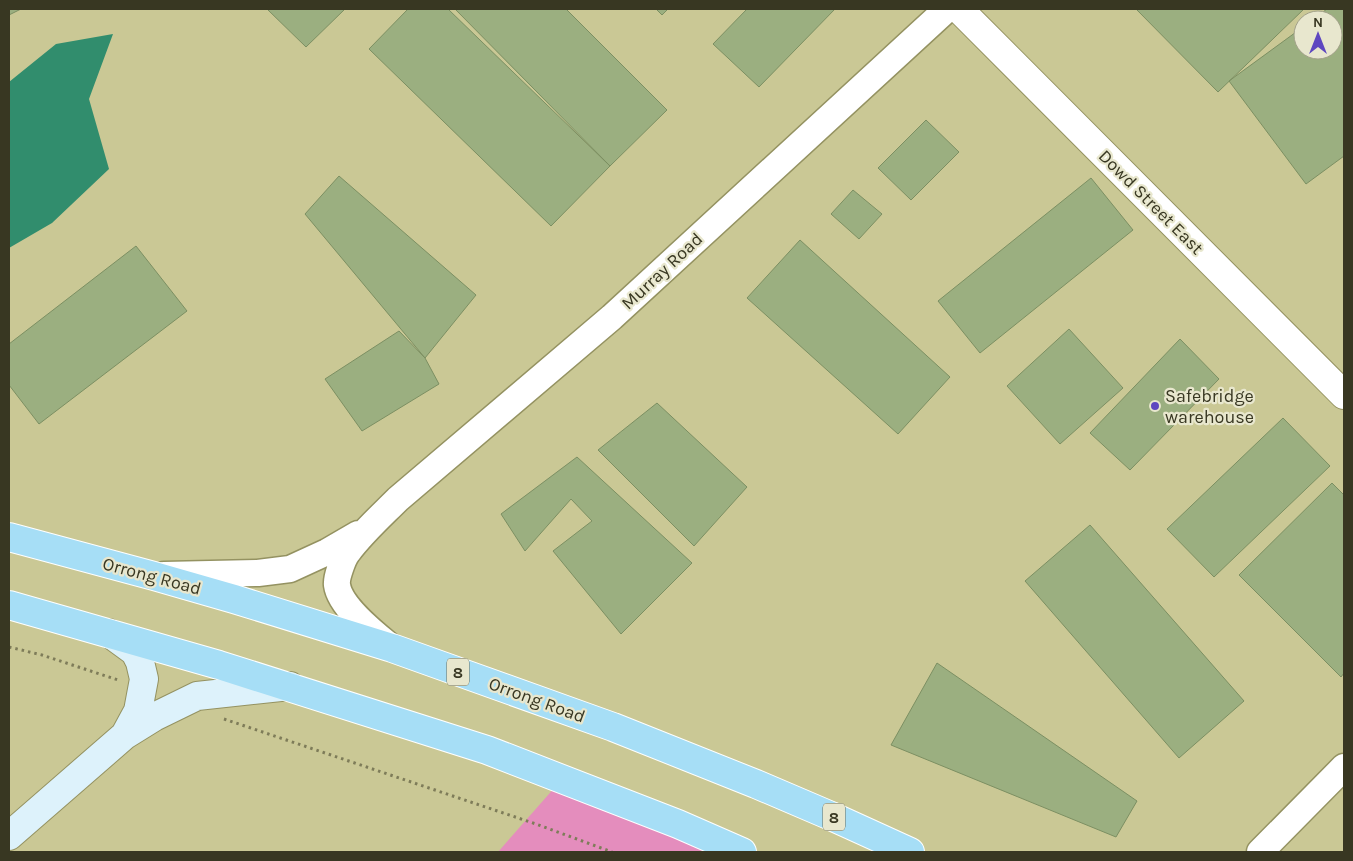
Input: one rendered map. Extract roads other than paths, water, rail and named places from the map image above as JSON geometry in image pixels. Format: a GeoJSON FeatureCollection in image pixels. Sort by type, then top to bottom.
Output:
{"type":"FeatureCollection","features":[{"type":"Feature","properties":{"kind":"highway","name":"Orrong Road"},"geometry":{"type":"LineString","coordinates":[[9,537],[154,576],[392,648],[613,727],[756,784],[910,852]]}},
{"type":"Feature","properties":{"kind":"highway"},"geometry":{"type":"LineString","coordinates":[[9,605],[219,664],[486,750],[678,824],[742,852]]}},
{"type":"Feature","properties":{"kind":"main road"},"geometry":{"type":"LineString","coordinates":[[109,633],[135,652],[140,662],[144,679],[138,711],[125,735]]}},
{"type":"Feature","properties":{"kind":"main road"},"geometry":{"type":"LineString","coordinates":[[9,836],[125,735],[154,716],[197,696],[290,686]]}},
{"type":"Feature","properties":{"kind":"street","name":"Murray Road"},"geometry":{"type":"LineString","coordinates":[[392,648],[357,618],[340,594],[336,584],[346,554],[371,525],[398,499],[612,317],[947,9]]}},
{"type":"Feature","properties":{"kind":"street","name":"Dowd Street East"},"geometry":{"type":"LineString","coordinates":[[959,9],[1344,395]]}},
{"type":"Feature","properties":{"kind":"street","name":"Murray Road"},"geometry":{"type":"LineString","coordinates":[[154,576],[258,573],[290,569],[327,552],[371,525]]}},
{"type":"Feature","properties":{"kind":"street"},"geometry":{"type":"LineString","coordinates":[[1260,852],[1344,767]]}},
{"type":"Feature","properties":{"kind":"place","name":"Safebridge warehouse"},"geometry":{"type":"Point","coordinates":[1155,406]}}]}
